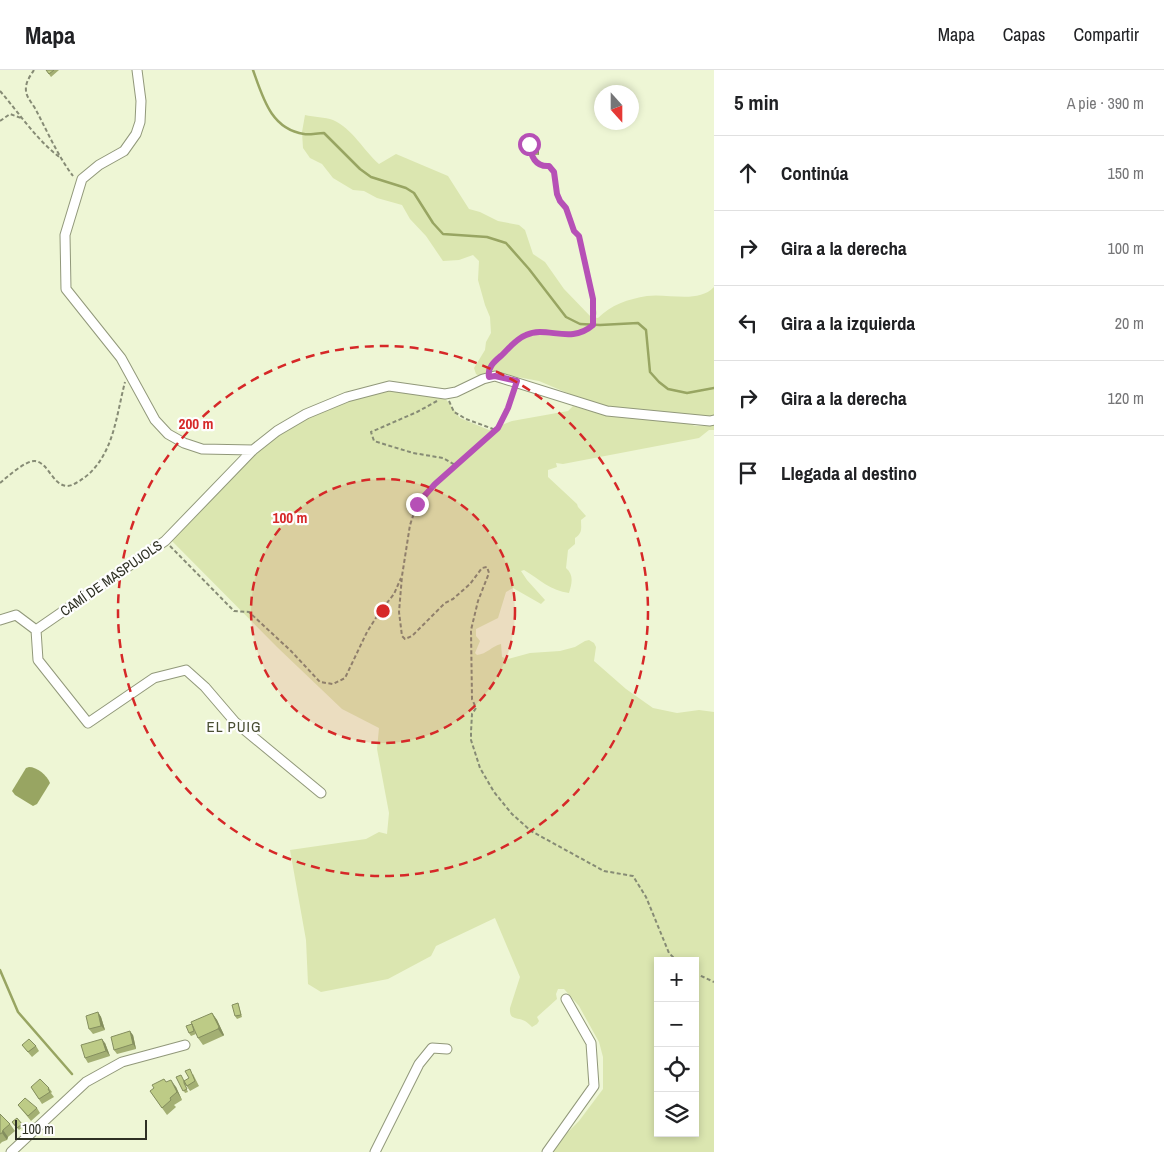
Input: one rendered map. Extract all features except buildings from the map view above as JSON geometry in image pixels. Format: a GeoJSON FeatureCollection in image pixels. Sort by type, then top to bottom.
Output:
{"type":"FeatureCollection","features":[{"type":"Feature","properties":{"kind":"street"},"geometry":{"type":"LineString","coordinates":[[137,70],[141,101],[140,122],[136,134],[124,151],[99,165],[82,179],[65,235],[66,289],[127,368],[155,420],[168,434],[184,443],[202,449],[253,450]]}},
{"type":"Feature","properties":{"kind":"street"},"geometry":{"type":"LineString","coordinates":[[452,393],[495,376],[517,381],[607,411],[714,420]]}},
{"type":"Feature","properties":{"kind":"street","name":"CAMÍ DE MASPUJOLS"},"geometry":{"type":"LineString","coordinates":[[36,630],[165,541],[253,450],[306,414],[347,397],[389,386],[431,393],[452,393]]}},
{"type":"Feature","properties":{"kind":"street"},"geometry":{"type":"LineString","coordinates":[[0,620],[16,615],[36,630],[38,660],[88,723],[154,678],[186,670],[205,687],[236,722],[321,793]]}},
{"type":"Feature","properties":{"kind":"street"},"geometry":{"type":"LineString","coordinates":[[547,1152],[594,1086],[591,1043],[566,999]]}},
{"type":"Feature","properties":{"kind":"street"},"geometry":{"type":"LineString","coordinates":[[11,1152],[86,1082],[122,1062],[185,1045]]}},
{"type":"Feature","properties":{"kind":"street"},"geometry":{"type":"LineString","coordinates":[[375,1152],[419,1064],[432,1048],[447,1048]]}},
{"type":"Feature","properties":{"kind":"path"},"geometry":{"type":"LineString","coordinates":[[34,70],[27,82],[26,91],[29,100],[36,109],[47,133],[64,161],[76,178],[82,179]]}},
{"type":"Feature","properties":{"kind":"path"},"geometry":{"type":"LineString","coordinates":[[0,91],[50,151],[64,161]]}},
{"type":"Feature","properties":{"kind":"path"},"geometry":{"type":"LineString","coordinates":[[0,121],[10,114],[23,119]]}},
{"type":"Feature","properties":{"kind":"path"},"geometry":{"type":"LineString","coordinates":[[489,377],[488,372],[493,363],[514,343],[526,335],[537,333],[577,334],[586,331],[593,325],[594,320],[593,299],[579,236],[574,231],[566,208],[557,194],[554,172],[549,166],[543,167],[534,160],[530,153],[528,140]]}},
{"type":"Feature","properties":{"kind":"path"},"geometry":{"type":"LineString","coordinates":[[0,483],[28,462],[34,461],[43,464],[56,481],[65,486],[73,485],[97,466],[112,440],[127,368]]}},
{"type":"Feature","properties":{"kind":"path"},"geometry":{"type":"LineString","coordinates":[[517,381],[508,408],[496,430],[455,465],[417,504],[410,525],[402,576],[399,612],[402,636],[405,639],[412,636],[445,602],[453,599],[470,584],[482,568],[487,567],[489,573],[478,601],[470,630],[472,699],[476,708],[472,714],[470,732],[480,768],[494,792],[506,807],[532,831],[604,871],[633,876],[646,897],[668,953],[672,957]]}},
{"type":"Feature","properties":{"kind":"path"},"geometry":{"type":"LineString","coordinates":[[452,393],[446,396],[454,412],[466,419],[496,430]]}},
{"type":"Feature","properties":{"kind":"path"},"geometry":{"type":"LineString","coordinates":[[439,400],[371,432],[374,441],[413,453],[444,458],[455,465]]}},
{"type":"Feature","properties":{"kind":"path"},"geometry":{"type":"LineString","coordinates":[[165,541],[234,611],[249,612],[291,651],[320,682],[333,684],[345,678],[367,632],[394,594],[402,576]]}},
{"type":"Feature","properties":{"kind":"path"},"geometry":{"type":"LineString","coordinates":[[699,974],[714,982]]}},
{"type":"Feature","properties":{"kind":"shaded area"},"geometry":{"type":"Polygon","coordinates":[[[305,115],[330,119],[340,124],[352,134],[379,164],[396,154],[448,176],[469,209],[498,221],[519,225],[525,230],[533,254],[545,262],[564,289],[591,317],[598,318],[614,306],[633,299],[655,295],[691,297],[707,292],[714,287],[714,415],[709,417],[608,407],[584,400],[539,381],[496,373],[479,376],[476,374],[474,368],[485,350],[486,342],[491,333],[490,317],[478,280],[479,261],[473,255],[459,260],[443,261],[426,236],[410,219],[402,205],[377,198],[364,191],[353,190],[333,178],[322,164],[310,158],[303,148],[302,132],[305,115]]]}},
{"type":"Feature","properties":{"kind":"shaded area"},"geometry":{"type":"Polygon","coordinates":[[[389,390],[445,398],[460,418],[489,430],[512,421],[568,411],[573,406],[601,414],[677,419],[695,426],[714,423],[714,430],[709,430],[699,438],[563,464],[556,463],[557,467],[548,470],[548,477],[577,504],[586,516],[581,520],[581,530],[575,538],[575,544],[568,550],[566,568],[572,579],[569,593],[556,590],[524,570],[521,571],[545,600],[541,604],[513,588],[506,592],[498,618],[476,629],[476,636],[480,641],[475,653],[477,655],[487,652],[501,644],[502,657],[508,659],[530,653],[560,651],[575,647],[589,640],[596,647],[594,661],[626,689],[653,708],[677,713],[699,710],[714,712],[714,1152],[551,1152],[579,1121],[603,1089],[603,1057],[599,1042],[579,1006],[564,989],[558,989],[557,999],[537,1017],[539,1021],[532,1027],[525,1021],[512,1017],[510,1008],[520,977],[495,918],[436,946],[431,956],[388,979],[321,992],[308,984],[306,940],[290,850],[366,839],[379,832],[387,834],[389,813],[377,749],[379,728],[342,709],[277,647],[170,539],[249,459],[284,429],[308,416],[349,401],[389,390]]]}},
{"type":"Feature","properties":{"kind":"shaded area"},"geometry":{"type":"Polygon","coordinates":[[[29,767],[41,772],[50,783],[37,804],[33,806],[15,795],[12,791],[26,768],[29,767]]]}},
{"type":"Feature","properties":{"kind":"waterway"},"geometry":{"type":"LineString","coordinates":[[253,70],[270,111],[284,126],[304,134],[324,133],[360,169],[371,177],[406,188],[414,193],[433,223],[443,234],[487,237],[506,243],[566,317],[580,324],[638,323],[646,330],[650,372],[668,389],[687,393],[714,388]]}},
{"type":"Feature","properties":{"kind":"waterway"},"geometry":{"type":"LineString","coordinates":[[0,970],[18,1012],[72,1074]]}},
{"type":"Feature","properties":{"kind":"district","name":"EL PUIG"},"geometry":{"type":"Point","coordinates":[234,726]}},
{"type":"Feature","properties":{"kind":"route"},"geometry":{"type":"LineString","coordinates":[[417,504],[435,484],[498,428],[508,408],[517,381],[495,376],[489,377],[488,372],[493,363],[514,343],[526,335],[537,333],[577,334],[586,331],[593,325],[593,299],[578,233],[574,231],[570,216],[557,194],[554,172],[549,166],[543,167],[534,160],[530,153],[529,144]]}}]}
